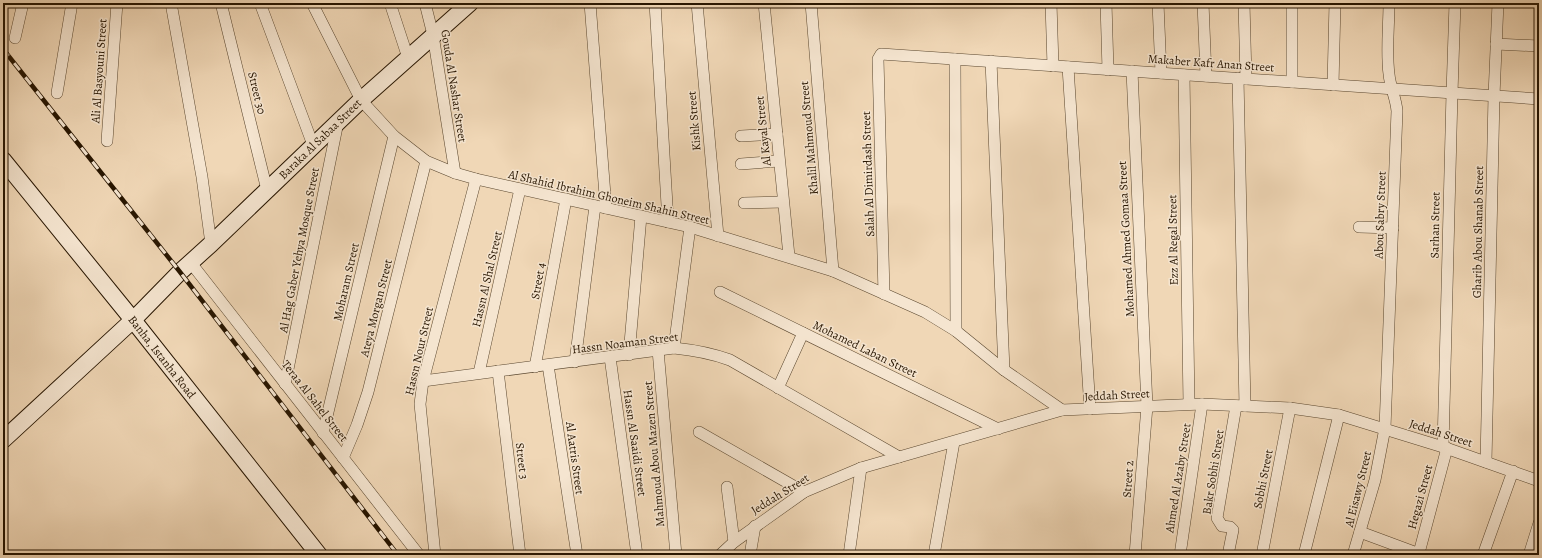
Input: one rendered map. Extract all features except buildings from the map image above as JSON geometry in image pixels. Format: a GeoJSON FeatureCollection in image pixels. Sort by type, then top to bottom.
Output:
{"type":"FeatureCollection","features":[{"type":"Feature","properties":{"kind":"main road","name":"Baraka Al Sabaa Street"},"geometry":{"type":"LineString","coordinates":[[3,440],[138,315],[173,279],[338,121],[470,3]]}},
{"type":"Feature","properties":{"kind":"main road","name":"Banha, Istanha Road"},"geometry":{"type":"LineString","coordinates":[[3,160],[138,315],[319,555]]}},
{"type":"Feature","properties":{"kind":"street"},"geometry":{"type":"LineString","coordinates":[[16,38],[23,3]]}},
{"type":"Feature","properties":{"kind":"street"},"geometry":{"type":"LineString","coordinates":[[57,93],[72,3]]}},
{"type":"Feature","properties":{"kind":"street","name":"Ali Al Basyouni Street"},"geometry":{"type":"LineString","coordinates":[[107,141],[117,3]]}},
{"type":"Feature","properties":{"kind":"street"},"geometry":{"type":"LineString","coordinates":[[171,3],[202,177],[211,244]]}},
{"type":"Feature","properties":{"kind":"street","name":"Street 30"},"geometry":{"type":"LineString","coordinates":[[221,3],[267,190]]}},
{"type":"Feature","properties":{"kind":"street"},"geometry":{"type":"LineString","coordinates":[[260,3],[314,145]]}},
{"type":"Feature","properties":{"kind":"street","name":"Al Shahid Ibrahim Ghoneim Shahin Street"},"geometry":{"type":"LineString","coordinates":[[312,3],[361,100],[394,136],[426,161],[455,174],[690,227],[789,256],[833,271],[925,312],[956,332],[1004,370],[1062,410]]}},
{"type":"Feature","properties":{"kind":"street"},"geometry":{"type":"LineString","coordinates":[[390,3],[408,58]]}},
{"type":"Feature","properties":{"kind":"street","name":"Gouda Al Nashar Street"},"geometry":{"type":"LineString","coordinates":[[425,3],[433,36],[455,174]]}},
{"type":"Feature","properties":{"kind":"street"},"geometry":{"type":"LineString","coordinates":[[590,3],[606,208]]}},
{"type":"Feature","properties":{"kind":"street"},"geometry":{"type":"LineString","coordinates":[[655,3],[668,222]]}},
{"type":"Feature","properties":{"kind":"street","name":"Kishk Street"},"geometry":{"type":"LineString","coordinates":[[697,3],[718,236]]}},
{"type":"Feature","properties":{"kind":"street","name":"Al Kayal Street"},"geometry":{"type":"LineString","coordinates":[[764,3],[789,256]]}},
{"type":"Feature","properties":{"kind":"street","name":"Khalil Mahmoud Street"},"geometry":{"type":"LineString","coordinates":[[811,3],[833,271]]}},
{"type":"Feature","properties":{"kind":"street"},"geometry":{"type":"LineString","coordinates":[[1051,3],[1054,66]]}},
{"type":"Feature","properties":{"kind":"street"},"geometry":{"type":"LineString","coordinates":[[1106,3],[1108,70]]}},
{"type":"Feature","properties":{"kind":"street"},"geometry":{"type":"LineString","coordinates":[[1158,3],[1161,73]]}},
{"type":"Feature","properties":{"kind":"street"},"geometry":{"type":"LineString","coordinates":[[1203,3],[1206,76]]}},
{"type":"Feature","properties":{"kind":"street"},"geometry":{"type":"LineString","coordinates":[[1241,406],[1242,79],[1244,3]]}},
{"type":"Feature","properties":{"kind":"street"},"geometry":{"type":"LineString","coordinates":[[1292,3],[1292,82]]}},
{"type":"Feature","properties":{"kind":"street"},"geometry":{"type":"LineString","coordinates":[[1333,85],[1335,3]]}},
{"type":"Feature","properties":{"kind":"street","name":"Abou Sabry Street"},"geometry":{"type":"LineString","coordinates":[[1385,428],[1397,110],[1388,68],[1389,3]]}},
{"type":"Feature","properties":{"kind":"street","name":"Sarhan Street"},"geometry":{"type":"LineString","coordinates":[[1445,448],[1455,3]]}},
{"type":"Feature","properties":{"kind":"street","name":"Gharib Abou Shanab Street"},"geometry":{"type":"LineString","coordinates":[[1486,462],[1494,96],[1498,3]]}},
{"type":"Feature","properties":{"kind":"street"},"geometry":{"type":"LineString","coordinates":[[1496,44],[1539,46]]}},
{"type":"Feature","properties":{"kind":"street","name":"Makaber Kafr Anan Street"},"geometry":{"type":"LineString","coordinates":[[881,54],[1539,99]]}},
{"type":"Feature","properties":{"kind":"street","name":"Salah Al Dimirdash Street"},"geometry":{"type":"LineString","coordinates":[[881,54],[878,59],[884,294]]}},
{"type":"Feature","properties":{"kind":"street"},"geometry":{"type":"LineString","coordinates":[[955,59],[956,332]]}},
{"type":"Feature","properties":{"kind":"street"},"geometry":{"type":"LineString","coordinates":[[991,61],[1004,370]]}},
{"type":"Feature","properties":{"kind":"street"},"geometry":{"type":"LineString","coordinates":[[1068,67],[1090,409]]}},
{"type":"Feature","properties":{"kind":"street","name":"Mohamed Ahmed Gomaa Street"},"geometry":{"type":"LineString","coordinates":[[1132,71],[1147,406]]}},
{"type":"Feature","properties":{"kind":"street","name":"Ezz Al Regal Street"},"geometry":{"type":"LineString","coordinates":[[1184,75],[1189,404]]}},
{"type":"Feature","properties":{"kind":"street","name":"Al Hag Gaber Yehya Mosque Street"},"geometry":{"type":"LineString","coordinates":[[285,384],[338,121]]}},
{"type":"Feature","properties":{"kind":"street"},"geometry":{"type":"LineString","coordinates":[[741,136],[777,134]]}},
{"type":"Feature","properties":{"kind":"street","name":"Moharam Street"},"geometry":{"type":"LineString","coordinates":[[323,433],[394,136]]}},
{"type":"Feature","properties":{"kind":"street","name":"Ateya Morgan Street"},"geometry":{"type":"LineString","coordinates":[[343,458],[357,425],[368,392],[426,161]]}},
{"type":"Feature","properties":{"kind":"street"},"geometry":{"type":"LineString","coordinates":[[741,164],[779,161]]}},
{"type":"Feature","properties":{"kind":"street","name":"Hassn Nour Street"},"geometry":{"type":"LineString","coordinates":[[435,555],[420,404],[423,381],[476,179]]}},
{"type":"Feature","properties":{"kind":"street","name":"Hassn Al Shal Street"},"geometry":{"type":"LineString","coordinates":[[479,373],[520,189]]}},
{"type":"Feature","properties":{"kind":"street","name":"Street 4"},"geometry":{"type":"LineString","coordinates":[[535,366],[566,199]]}},
{"type":"Feature","properties":{"kind":"street"},"geometry":{"type":"LineString","coordinates":[[744,203],[783,202]]}},
{"type":"Feature","properties":{"kind":"street"},"geometry":{"type":"LineString","coordinates":[[575,362],[595,206]]}},
{"type":"Feature","properties":{"kind":"street"},"geometry":{"type":"LineString","coordinates":[[629,355],[641,216]]}},
{"type":"Feature","properties":{"kind":"street"},"geometry":{"type":"LineString","coordinates":[[674,348],[690,227]]}},
{"type":"Feature","properties":{"kind":"street"},"geometry":{"type":"LineString","coordinates":[[1359,227],[1393,228]]}},
{"type":"Feature","properties":{"kind":"street","name":"Teraa Al Sahel Street"},"geometry":{"type":"LineString","coordinates":[[191,263],[418,555]]}},
{"type":"Feature","properties":{"kind":"street","name":"Mohamed Laban Street"},"geometry":{"type":"LineString","coordinates":[[720,292],[998,430]]}},
{"type":"Feature","properties":{"kind":"street"},"geometry":{"type":"LineString","coordinates":[[778,388],[803,333]]}},
{"type":"Feature","properties":{"kind":"street","name":"Hassn Noaman Street"},"geometry":{"type":"LineString","coordinates":[[423,381],[674,348],[699,351],[724,358],[899,457]]}},
{"type":"Feature","properties":{"kind":"street","name":"Mahmoud Abou Mazen Street"},"geometry":{"type":"LineString","coordinates":[[658,350],[676,555]]}},
{"type":"Feature","properties":{"kind":"street","name":"Hassn Al Saaidi Street"},"geometry":{"type":"LineString","coordinates":[[610,357],[637,555]]}},
{"type":"Feature","properties":{"kind":"street","name":"Al Aatris Street"},"geometry":{"type":"LineString","coordinates":[[548,365],[577,555]]}},
{"type":"Feature","properties":{"kind":"street","name":"Street 3"},"geometry":{"type":"LineString","coordinates":[[498,371],[520,555]]}},
{"type":"Feature","properties":{"kind":"street","name":"Jeddah Street"},"geometry":{"type":"LineString","coordinates":[[720,555],[734,542],[804,492],[862,468],[998,430],[1062,410],[1202,404],[1290,408],[1339,415],[1385,428],[1539,481]]}},
{"type":"Feature","properties":{"kind":"street","name":"Ahmed Al Azaby Street"},"geometry":{"type":"LineString","coordinates":[[1180,555],[1202,404]]}},
{"type":"Feature","properties":{"kind":"street","name":"Street 2"},"geometry":{"type":"LineString","coordinates":[[1135,555],[1147,406]]}},
{"type":"Feature","properties":{"kind":"street","name":"Bakr Sobhi Street"},"geometry":{"type":"LineString","coordinates":[[1228,555],[1233,532],[1232,528],[1222,526],[1217,518],[1241,406]]}},
{"type":"Feature","properties":{"kind":"street","name":"Sobhi Street"},"geometry":{"type":"LineString","coordinates":[[1262,555],[1290,408]]}},
{"type":"Feature","properties":{"kind":"street"},"geometry":{"type":"LineString","coordinates":[[1304,555],[1339,415]]}},
{"type":"Feature","properties":{"kind":"street","name":"Al Eisawy Street"},"geometry":{"type":"LineString","coordinates":[[1354,555],[1375,480],[1385,428]]}},
{"type":"Feature","properties":{"kind":"street"},"geometry":{"type":"LineString","coordinates":[[700,432],[804,492]]}},
{"type":"Feature","properties":{"kind":"street"},"geometry":{"type":"LineString","coordinates":[[934,555],[954,442]]}},
{"type":"Feature","properties":{"kind":"street","name":"Hegazi Street"},"geometry":{"type":"LineString","coordinates":[[1421,554],[1445,448]]}},
{"type":"Feature","properties":{"kind":"street"},"geometry":{"type":"LineString","coordinates":[[849,555],[862,468]]}},
{"type":"Feature","properties":{"kind":"street"},"geometry":{"type":"LineString","coordinates":[[1483,555],[1513,471]]}},
{"type":"Feature","properties":{"kind":"street"},"geometry":{"type":"LineString","coordinates":[[727,487],[734,542]]}},
{"type":"Feature","properties":{"kind":"street"},"geometry":{"type":"LineString","coordinates":[[1529,555],[1539,523]]}},
{"type":"Feature","properties":{"kind":"street"},"geometry":{"type":"LineString","coordinates":[[750,555],[756,526]]}},
{"type":"Feature","properties":{"kind":"street"},"geometry":{"type":"LineString","coordinates":[[1360,532],[1421,554]]}},
{"type":"Feature","properties":{"kind":"railway"},"geometry":{"type":"LineString","coordinates":[[3,49],[180,272],[398,555]]}}]}
